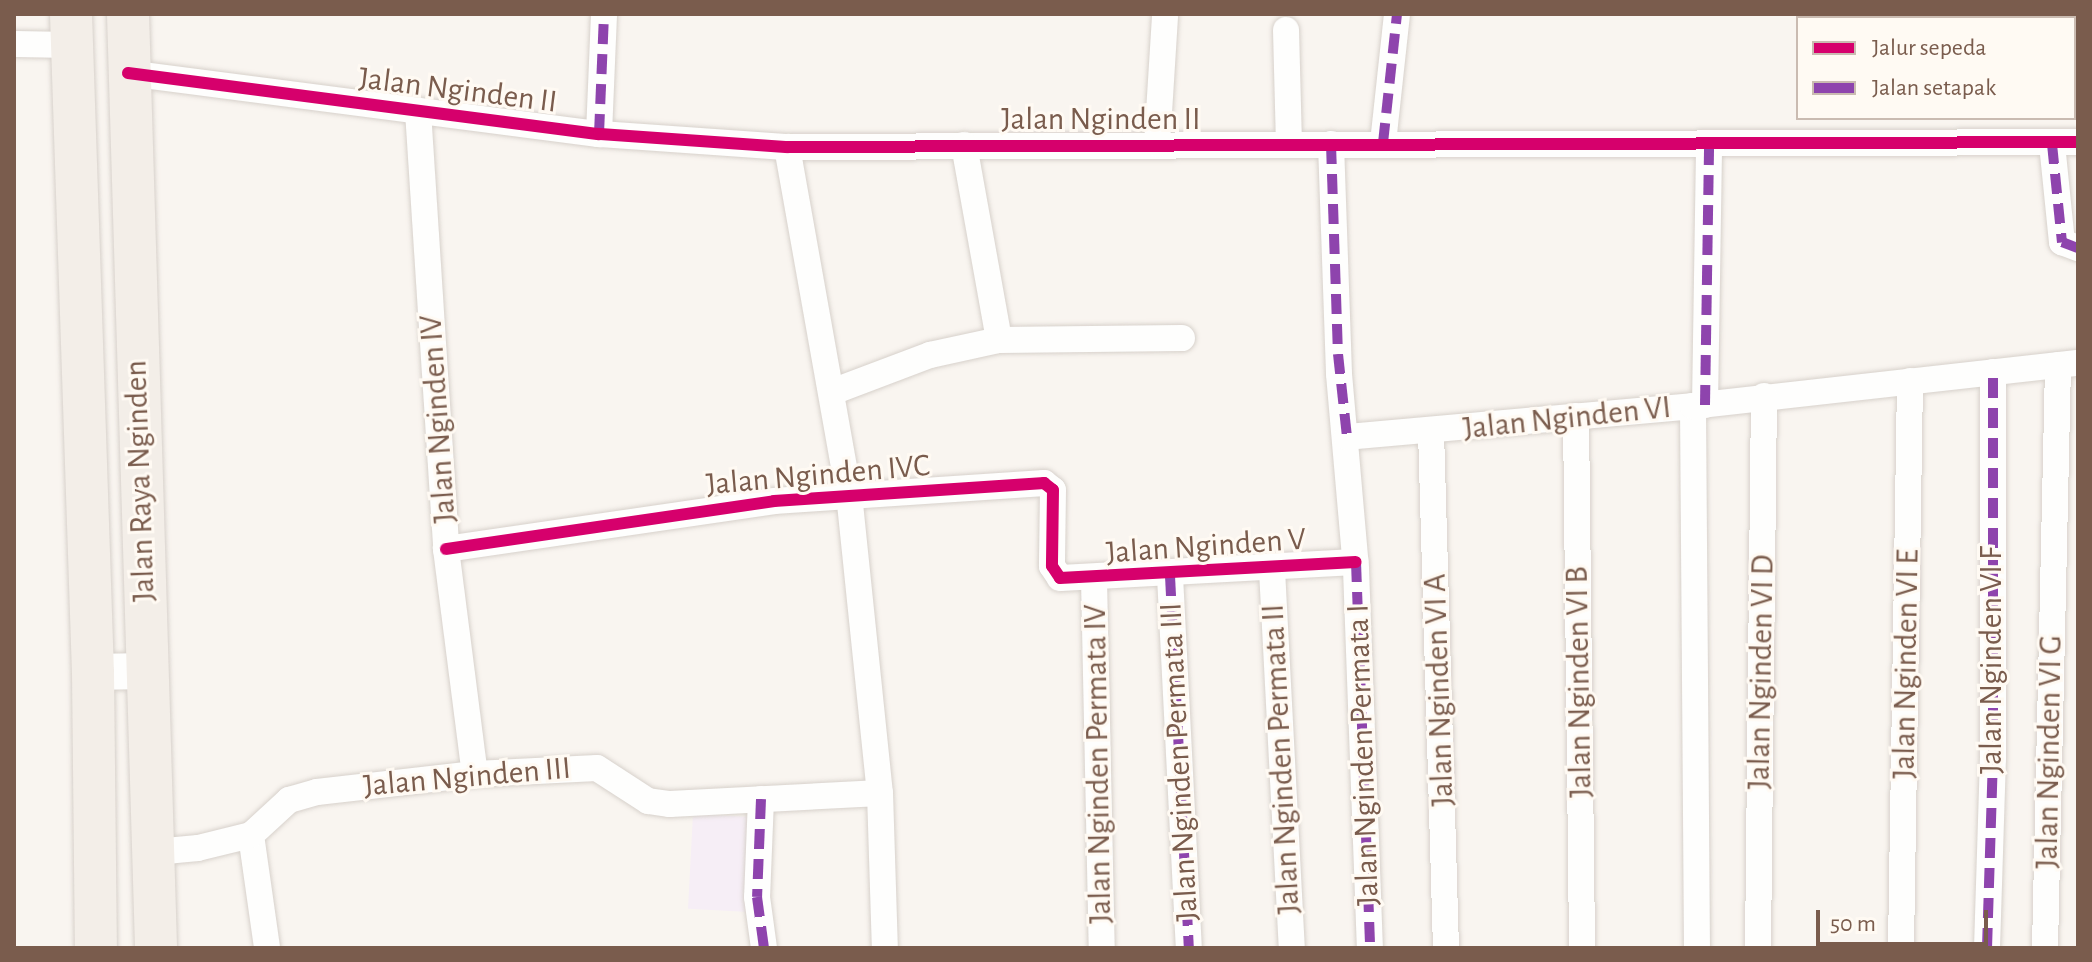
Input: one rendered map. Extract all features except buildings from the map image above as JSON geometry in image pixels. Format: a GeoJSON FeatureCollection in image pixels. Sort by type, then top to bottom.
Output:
{"type":"FeatureCollection","features":[{"type":"Feature","properties":{"kind":"main road","name":"Jalan Raya Nginden"},"geometry":{"type":"LineString","coordinates":[[128,14],[145,671],[155,852],[156,948]]}},
{"type":"Feature","properties":{"kind":"main road","name":"Jalan Raya Nginden"},"geometry":{"type":"LineString","coordinates":[[71,30],[93,672],[96,948]]}},
{"type":"Feature","properties":{"kind":"main road"},"geometry":{"type":"LineString","coordinates":[[93,672],[145,671]]}},
{"type":"Feature","properties":{"kind":"street"},"geometry":{"type":"LineString","coordinates":[[599,134],[604,14]]}},
{"type":"Feature","properties":{"kind":"street"},"geometry":{"type":"LineString","coordinates":[[1383,143],[1397,14]]}},
{"type":"Feature","properties":{"kind":"street"},"geometry":{"type":"LineString","coordinates":[[1157,144],[1165,16]]}},
{"type":"Feature","properties":{"kind":"street"},"geometry":{"type":"LineString","coordinates":[[14,44],[71,30]]}},
{"type":"Feature","properties":{"kind":"street"},"geometry":{"type":"LineString","coordinates":[[1286,30],[1289,143]]}},
{"type":"Feature","properties":{"kind":"street","name":"Jalan Nginden II"},"geometry":{"type":"LineString","coordinates":[[128,73],[599,134],[787,147],[1289,143],[2065,143]]}},
{"type":"Feature","properties":{"kind":"street","name":"Jalan Nginden IV"},"geometry":{"type":"LineString","coordinates":[[418,111],[446,549],[475,774]]}},
{"type":"Feature","properties":{"kind":"street"},"geometry":{"type":"LineString","coordinates":[[1697,948],[1699,405],[1709,143]]}},
{"type":"Feature","properties":{"kind":"street"},"geometry":{"type":"LineString","coordinates":[[2065,143],[2062,242],[2078,248]]}},
{"type":"Feature","properties":{"kind":"street"},"geometry":{"type":"LineString","coordinates":[[1331,144],[1338,354],[1356,562]]}},
{"type":"Feature","properties":{"kind":"street"},"geometry":{"type":"LineString","coordinates":[[964,145],[999,340]]}},
{"type":"Feature","properties":{"kind":"street"},"geometry":{"type":"LineString","coordinates":[[787,147],[849,494],[880,793],[885,948]]}},
{"type":"Feature","properties":{"kind":"street"},"geometry":{"type":"LineString","coordinates":[[832,392],[941,352],[999,340],[1182,338]]}},
{"type":"Feature","properties":{"kind":"street","name":"Jalan Nginden VI"},"geometry":{"type":"LineString","coordinates":[[1347,437],[1699,405],[2068,364]]}},
{"type":"Feature","properties":{"kind":"street","name":"Jalan Nginden VI G"},"geometry":{"type":"LineString","coordinates":[[2045,948],[2068,364]]}},
{"type":"Feature","properties":{"kind":"street","name":"Jalan Nginden VI F"},"geometry":{"type":"LineString","coordinates":[[1987,948],[1993,758],[1993,372]]}},
{"type":"Feature","properties":{"kind":"street","name":"Jalan Nginden VI E"},"geometry":{"type":"LineString","coordinates":[[1901,948],[1910,381]]}},
{"type":"Feature","properties":{"kind":"street","name":"Jalan Nginden VI D"},"geometry":{"type":"LineString","coordinates":[[1758,948],[1764,396]]}},
{"type":"Feature","properties":{"kind":"street","name":"Jalan Nginden VI B"},"geometry":{"type":"LineString","coordinates":[[1576,416],[1582,948]]}},
{"type":"Feature","properties":{"kind":"street","name":"Jalan Nginden VI A"},"geometry":{"type":"LineString","coordinates":[[1431,431],[1446,948]]}},
{"type":"Feature","properties":{"kind":"street","name":"Jalan Nginden IVC"},"geometry":{"type":"LineString","coordinates":[[446,549],[849,494],[1049,484],[1053,490],[1052,566],[1060,578]]}},
{"type":"Feature","properties":{"kind":"street","name":"Jalan Nginden V"},"geometry":{"type":"LineString","coordinates":[[1060,578],[1170,576],[1356,562]]}},
{"type":"Feature","properties":{"kind":"street","name":"Jalan Nginden Permata I"},"geometry":{"type":"LineString","coordinates":[[1356,562],[1370,948]]}},
{"type":"Feature","properties":{"kind":"street","name":"Jalan Nginden Permata II"},"geometry":{"type":"LineString","coordinates":[[1272,570],[1292,948]]}},
{"type":"Feature","properties":{"kind":"street","name":"Jalan Nginden Permata III"},"geometry":{"type":"LineString","coordinates":[[1170,576],[1189,948]]}},
{"type":"Feature","properties":{"kind":"street","name":"Jalan Nginden Permata IV"},"geometry":{"type":"LineString","coordinates":[[1094,579],[1102,948]]}},
{"type":"Feature","properties":{"kind":"street","name":"Jalan Nginden III"},"geometry":{"type":"LineString","coordinates":[[155,852],[198,848],[251,835],[289,800],[317,792],[475,774],[585,766],[607,772],[658,803],[880,793]]}},
{"type":"Feature","properties":{"kind":"street"},"geometry":{"type":"LineString","coordinates":[[761,799],[757,897],[764,948]]}},
{"type":"Feature","properties":{"kind":"street"},"geometry":{"type":"LineString","coordinates":[[251,835],[267,948]]}},
{"type":"Feature","properties":{"kind":"shaded area"},"geometry":{"type":"Polygon","coordinates":[[[693,814],[759,817],[754,912],[688,909],[693,814]]]}},
{"type":"Feature","properties":{"kind":"marked path"},"geometry":{"type":"LineString","coordinates":[[599,134],[604,14]]}},
{"type":"Feature","properties":{"kind":"marked path"},"geometry":{"type":"LineString","coordinates":[[1383,143],[1397,14]]}},
{"type":"Feature","properties":{"kind":"marked path"},"geometry":{"type":"LineString","coordinates":[[1705,405],[1709,143]]}},
{"type":"Feature","properties":{"kind":"marked path"},"geometry":{"type":"LineString","coordinates":[[1331,144],[1338,354],[1347,437]]}},
{"type":"Feature","properties":{"kind":"marked path"},"geometry":{"type":"LineString","coordinates":[[2052,144],[2062,242],[2078,248]]}},
{"type":"Feature","properties":{"kind":"marked path"},"geometry":{"type":"LineString","coordinates":[[1987,948],[1993,758],[1993,372]]}},
{"type":"Feature","properties":{"kind":"marked path"},"geometry":{"type":"LineString","coordinates":[[1356,562],[1370,948]]}},
{"type":"Feature","properties":{"kind":"marked path"},"geometry":{"type":"LineString","coordinates":[[1170,576],[1189,948]]}},
{"type":"Feature","properties":{"kind":"marked path"},"geometry":{"type":"LineString","coordinates":[[761,799],[757,897],[764,948]]}},
{"type":"Feature","properties":{"kind":"cycle path"},"geometry":{"type":"LineString","coordinates":[[128,73],[599,134],[787,147],[2078,142]]}},
{"type":"Feature","properties":{"kind":"cycle path"},"geometry":{"type":"LineString","coordinates":[[446,549],[774,501],[1044,483],[1053,490],[1052,566],[1060,578],[1356,562]]}}]}
